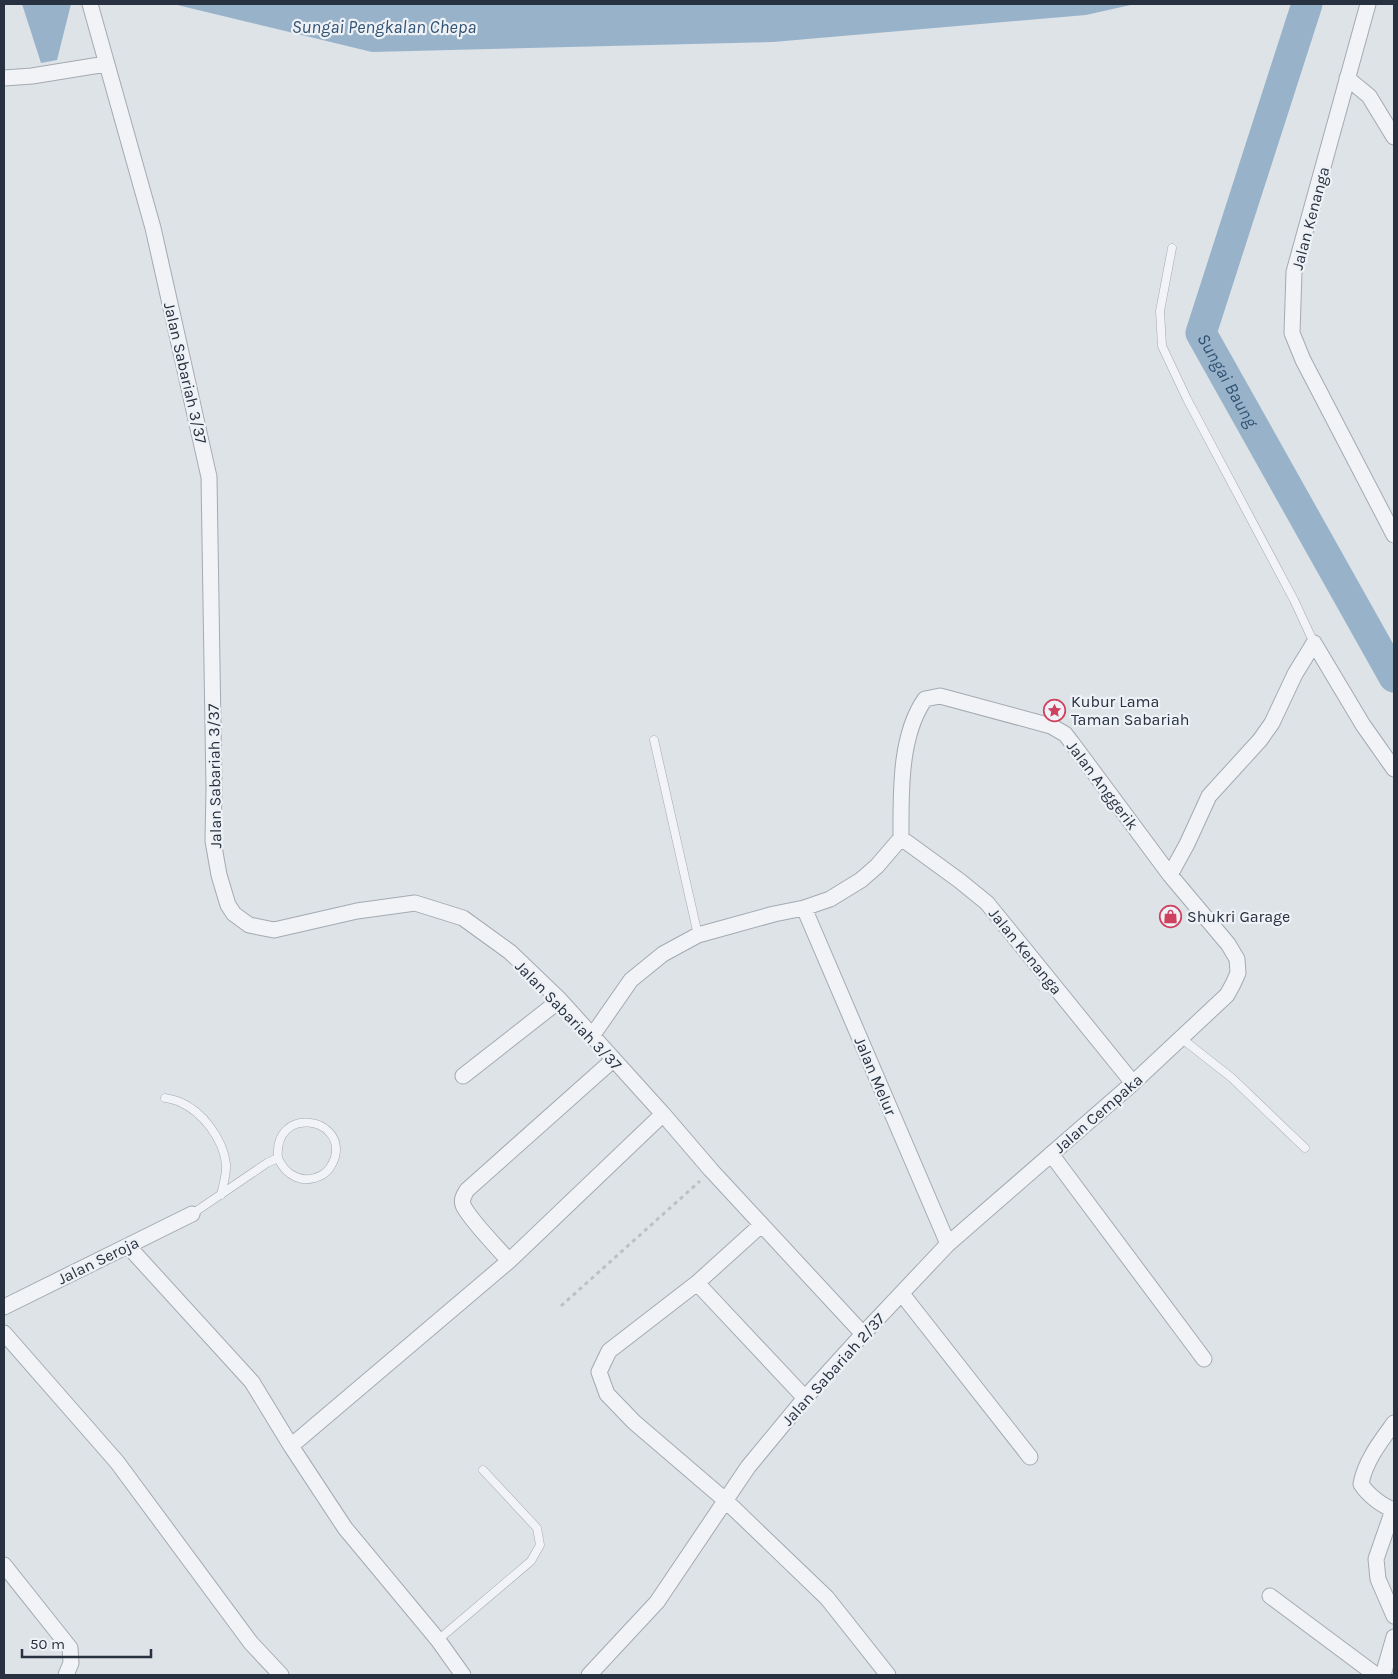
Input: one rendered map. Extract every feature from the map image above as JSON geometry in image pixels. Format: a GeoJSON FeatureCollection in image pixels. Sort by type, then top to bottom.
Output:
{"type":"FeatureCollection","features":[{"type":"Feature","properties":{"kind":"street","name":"Jalan Kenanga"},"geometry":{"type":"LineString","coordinates":[[1368,4],[1294,272],[1292,333],[1303,360],[1394,534]]}},
{"type":"Feature","properties":{"kind":"street","name":"Jalan Sabariah 3/37"},"geometry":{"type":"LineString","coordinates":[[91,7],[152,228],[209,477],[214,789],[213,840],[219,875],[228,906],[234,914],[249,925],[274,930],[357,912],[415,903],[463,918],[510,952],[560,1000],[711,1170],[863,1334]]}},
{"type":"Feature","properties":{"kind":"street"},"geometry":{"type":"LineString","coordinates":[[4,78],[32,76],[106,64]]}},
{"type":"Feature","properties":{"kind":"street"},"geometry":{"type":"LineString","coordinates":[[1347,78],[1369,96],[1394,137]]}},
{"type":"Feature","properties":{"kind":"street"},"geometry":{"type":"LineString","coordinates":[[1170,875],[1187,844],[1209,796],[1260,740],[1272,722],[1295,674],[1314,642],[1363,726],[1394,769]]}},
{"type":"Feature","properties":{"kind":"street","name":"Jalan Anggerik"},"geometry":{"type":"LineString","coordinates":[[901,838],[901,774],[912,724],[918,708],[925,698],[940,696],[1050,726],[1065,734],[1170,875],[1228,944],[1237,959],[1238,973]]}},
{"type":"Feature","properties":{"kind":"street","name":"Jalan Kenanga"},"geometry":{"type":"LineString","coordinates":[[901,838],[987,903],[1132,1082]]}},
{"type":"Feature","properties":{"kind":"street"},"geometry":{"type":"LineString","coordinates":[[592,1036],[631,980],[664,954],[698,935],[774,914],[804,908],[830,899],[861,880],[878,866],[901,838]]}},
{"type":"Feature","properties":{"kind":"street","name":"Jalan Melur"},"geometry":{"type":"LineString","coordinates":[[804,908],[948,1244]]}},
{"type":"Feature","properties":{"kind":"street","name":"Jalan Cempaka"},"geometry":{"type":"LineString","coordinates":[[948,1244],[1181,1038],[1226,995],[1238,973]]}},
{"type":"Feature","properties":{"kind":"street"},"geometry":{"type":"LineString","coordinates":[[463,1076],[560,1000]]}},
{"type":"Feature","properties":{"kind":"street"},"geometry":{"type":"LineString","coordinates":[[510,1261],[476,1223],[463,1205],[462,1198],[467,1190],[613,1060]]}},
{"type":"Feature","properties":{"kind":"street"},"geometry":{"type":"LineString","coordinates":[[291,1446],[510,1261],[663,1114]]}},
{"type":"Feature","properties":{"kind":"street"},"geometry":{"type":"LineString","coordinates":[[1051,1154],[1204,1359]]}},
{"type":"Feature","properties":{"kind":"street","name":"Jalan Seroja"},"geometry":{"type":"LineString","coordinates":[[4,1307],[192,1214]]}},
{"type":"Feature","properties":{"kind":"street"},"geometry":{"type":"LineString","coordinates":[[761,1224],[698,1283],[609,1351],[599,1372],[607,1394],[634,1422],[725,1500],[827,1598],[888,1675]]}},
{"type":"Feature","properties":{"kind":"street","name":"Jalan Sabariah 2/37"},"geometry":{"type":"LineString","coordinates":[[589,1675],[657,1602],[748,1467],[805,1398],[948,1244]]}},
{"type":"Feature","properties":{"kind":"street"},"geometry":{"type":"LineString","coordinates":[[128,1246],[252,1382],[345,1528],[438,1640],[463,1675]]}},
{"type":"Feature","properties":{"kind":"street"},"geometry":{"type":"LineString","coordinates":[[698,1283],[805,1398]]}},
{"type":"Feature","properties":{"kind":"street"},"geometry":{"type":"LineString","coordinates":[[902,1294],[1030,1457]]}},
{"type":"Feature","properties":{"kind":"street"},"geometry":{"type":"LineString","coordinates":[[4,1332],[117,1462],[245,1635],[281,1675]]}},
{"type":"Feature","properties":{"kind":"street"},"geometry":{"type":"LineString","coordinates":[[1394,1422],[1363,1472],[1361,1484],[1365,1490],[1394,1510],[1376,1559],[1378,1579],[1394,1616]]}},
{"type":"Feature","properties":{"kind":"street"},"geometry":{"type":"LineString","coordinates":[[4,1565],[70,1648],[69,1669]]}},
{"type":"Feature","properties":{"kind":"street"},"geometry":{"type":"LineString","coordinates":[[1270,1596],[1376,1675]]}},
{"type":"Feature","properties":{"kind":"street"},"geometry":{"type":"LineString","coordinates":[[1383,1675],[1394,1637]]}},
{"type":"Feature","properties":{"kind":"lane"},"geometry":{"type":"LineString","coordinates":[[1172,248],[1160,311],[1162,346],[1187,399],[1294,600],[1314,642]]}},
{"type":"Feature","properties":{"kind":"lane"},"geometry":{"type":"LineString","coordinates":[[654,740],[698,935]]}},
{"type":"Feature","properties":{"kind":"lane"},"geometry":{"type":"LineString","coordinates":[[1181,1038],[1232,1078],[1305,1148]]}},
{"type":"Feature","properties":{"kind":"lane"},"geometry":{"type":"LineString","coordinates":[[165,1098],[180,1102],[194,1110],[206,1120],[215,1135],[222,1149],[226,1165],[221,1195]]}},
{"type":"Feature","properties":{"kind":"lane"},"geometry":{"type":"LineString","coordinates":[[300,1122],[314,1122],[328,1130],[334,1141],[336,1153],[334,1162],[326,1173],[314,1179],[304,1180],[292,1176],[282,1166],[278,1158],[277,1148],[281,1136],[290,1127],[300,1122]]}},
{"type":"Feature","properties":{"kind":"lane"},"geometry":{"type":"LineString","coordinates":[[192,1214],[267,1162],[278,1158]]}},
{"type":"Feature","properties":{"kind":"lane"},"geometry":{"type":"LineString","coordinates":[[438,1640],[531,1561],[540,1545],[538,1528],[483,1470]]}},
{"type":"Feature","properties":{"kind":"path"},"geometry":{"type":"LineString","coordinates":[[561,1306],[711,1170]]}},
{"type":"Feature","properties":{"kind":"water"},"geometry":{"type":"Polygon","coordinates":[[[22,4],[71,4],[57,60],[41,63],[22,4]]]}},
{"type":"Feature","properties":{"kind":"water","name":"Sungai Pengkalan Chepa"},"geometry":{"type":"Polygon","coordinates":[[[173,4],[1135,4],[1086,15],[773,42],[372,52],[173,4]]]}},
{"type":"Feature","properties":{"kind":"waterway","name":"Sungai Baung"},"geometry":{"type":"LineString","coordinates":[[1307,4],[1201,333],[1394,677]]}},
{"type":"Feature","properties":{"kind":"place","name":"Kubur Lama Taman Sabariah"},"geometry":{"type":"Point","coordinates":[1055,710]}},
{"type":"Feature","properties":{"kind":"place","name":"Shukri Garage"},"geometry":{"type":"Point","coordinates":[1171,916]}}]}
